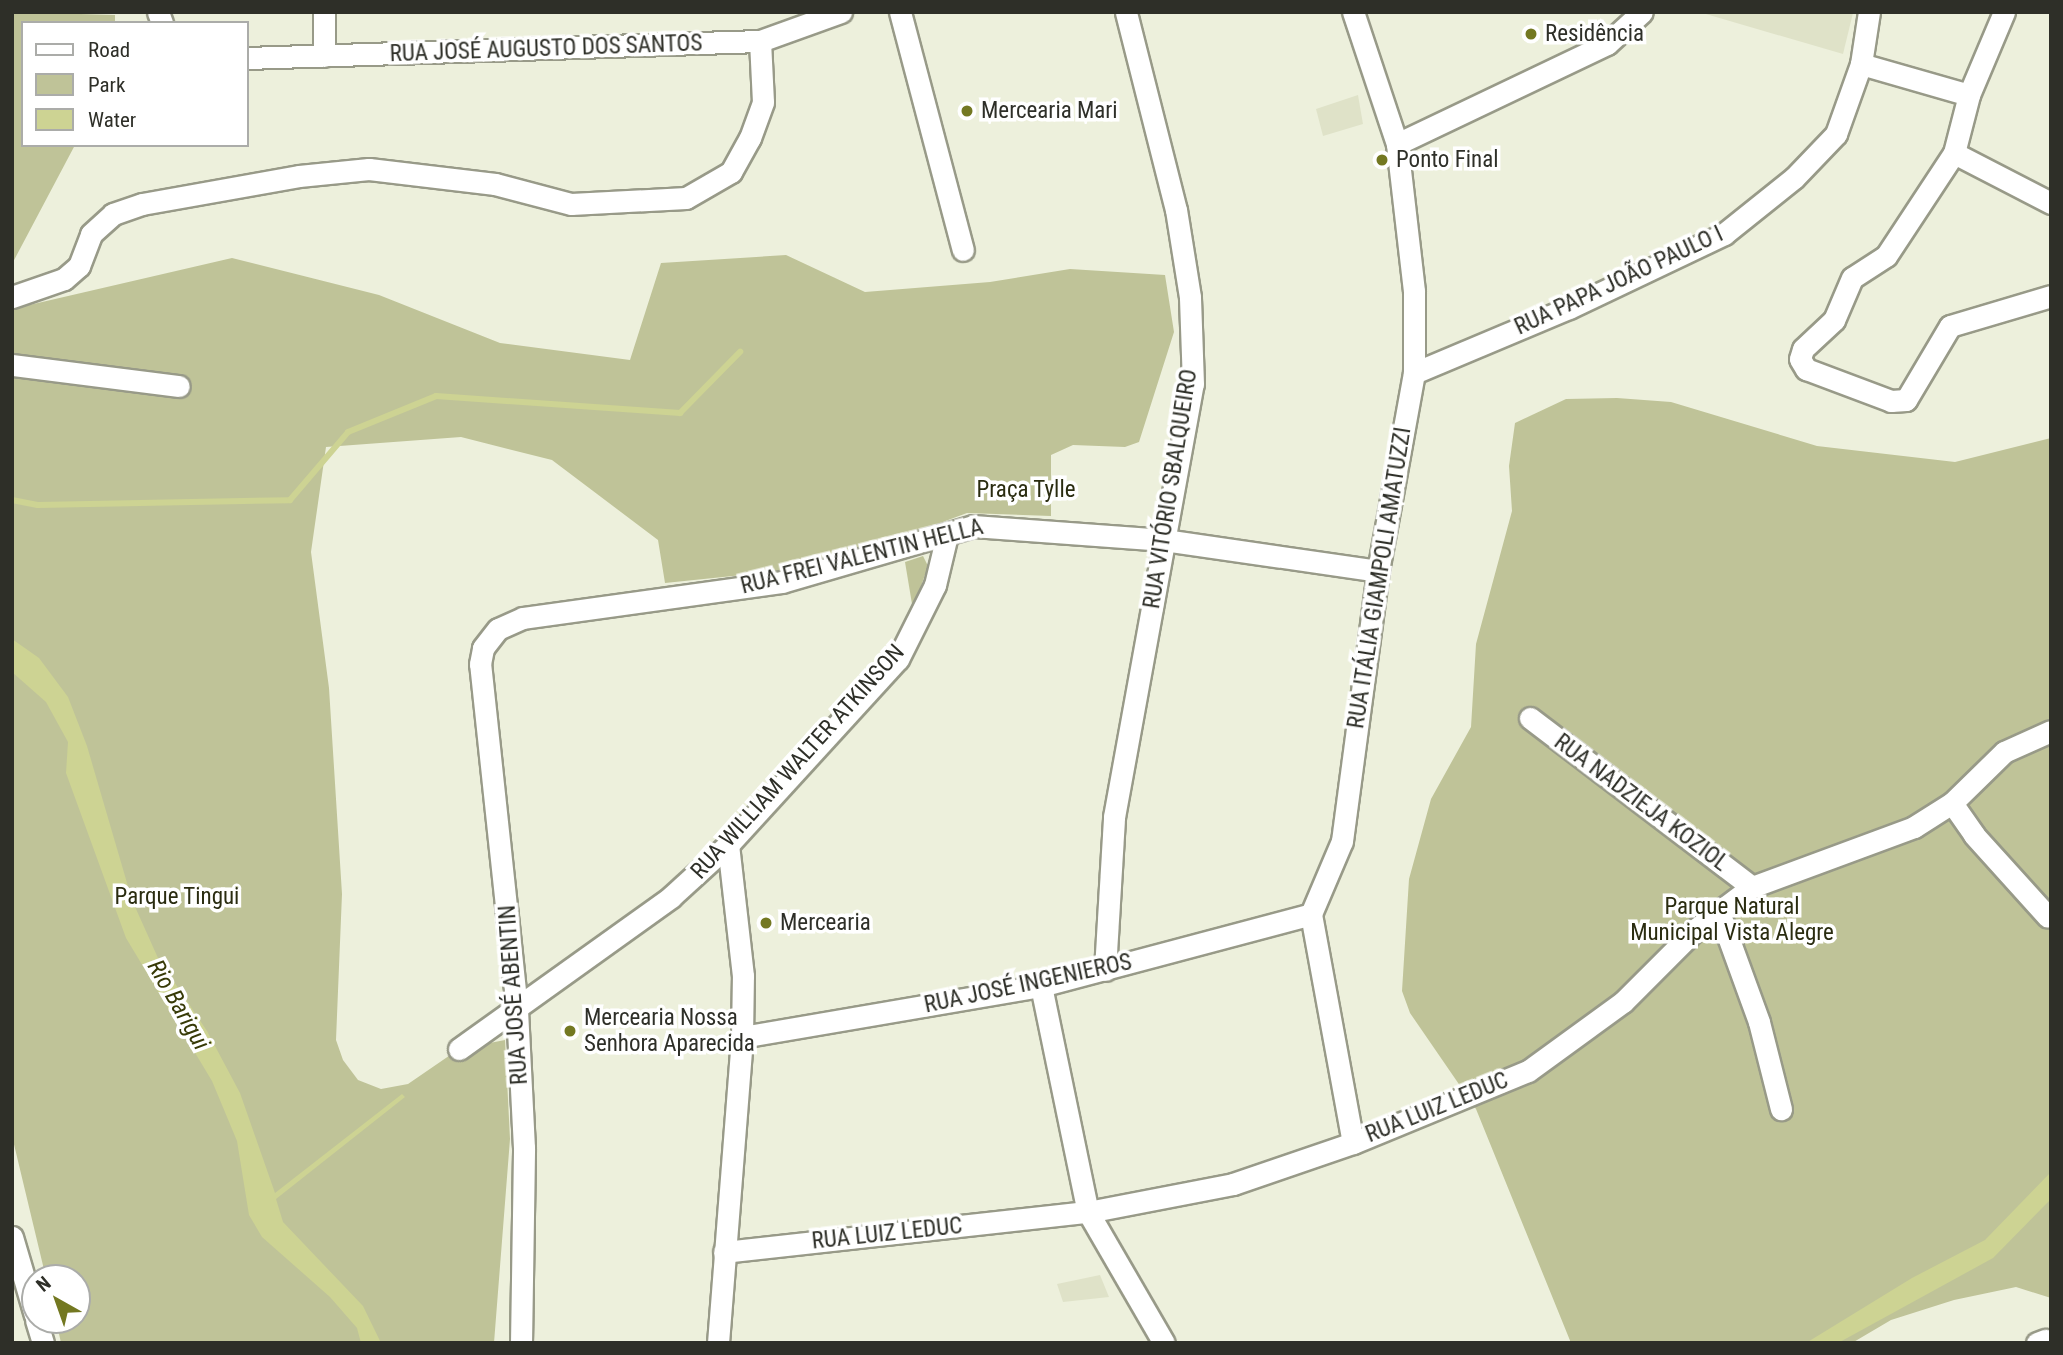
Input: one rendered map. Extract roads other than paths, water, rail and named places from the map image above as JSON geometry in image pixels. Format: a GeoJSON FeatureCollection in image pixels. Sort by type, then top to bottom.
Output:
{"type":"FeatureCollection","features":[{"type":"Feature","properties":{"kind":"street"},"geometry":{"type":"LineString","coordinates":[[324,12],[324,56]]}},
{"type":"Feature","properties":{"kind":"street","name":"RUA JOSÉ AUGUSTO DOS SANTOS"},"geometry":{"type":"LineString","coordinates":[[248,58],[760,41],[841,12]]}},
{"type":"Feature","properties":{"kind":"street"},"geometry":{"type":"LineString","coordinates":[[900,12],[963,250]]}},
{"type":"Feature","properties":{"kind":"street","name":"RUA VITÓRIO SBALQUEIRO"},"geometry":{"type":"LineString","coordinates":[[1105,970],[1114,817],[1193,384],[1189,297],[1176,210],[1126,12]]}},
{"type":"Feature","properties":{"kind":"street","name":"RUA ITÁLIA GIAMPOLI AMATUZZI"},"geometry":{"type":"LineString","coordinates":[[1311,914],[1342,841],[1378,571],[1414,373],[1414,291],[1397,145],[1353,12]]}},
{"type":"Feature","properties":{"kind":"street"},"geometry":{"type":"LineString","coordinates":[[1397,145],[1607,44],[1642,12]]}},
{"type":"Feature","properties":{"kind":"street","name":"RUA PAPA JOÃO PAULO I"},"geometry":{"type":"LineString","coordinates":[[1414,373],[1569,308],[1724,234],[1794,178],[1836,134],[1861,64],[1869,12]]}},
{"type":"Feature","properties":{"kind":"street"},"geometry":{"type":"LineString","coordinates":[[2004,12],[1969,95],[1954,153],[1886,256],[1852,278],[1834,320],[1803,349],[1800,359],[1806,369],[1818,374],[1891,401],[1906,400],[1950,326],[2051,296]]}},
{"type":"Feature","properties":{"kind":"street"},"geometry":{"type":"LineString","coordinates":[[12,297],[64,279],[79,266],[91,234],[113,214],[142,204],[299,176],[369,169],[495,184],[571,204],[686,198],[731,172],[750,138],[763,102],[760,41]]}},
{"type":"Feature","properties":{"kind":"street"},"geometry":{"type":"LineString","coordinates":[[1861,64],[1969,95]]}},
{"type":"Feature","properties":{"kind":"street"},"geometry":{"type":"LineString","coordinates":[[1954,153],[2051,203]]}},
{"type":"Feature","properties":{"kind":"street"},"geometry":{"type":"LineString","coordinates":[[12,365],[179,386]]}},
{"type":"Feature","properties":{"kind":"street","name":"RUA FREI VALENTIN HELLA"},"geometry":{"type":"LineString","coordinates":[[483,648],[498,629],[523,618],[782,582],[973,526],[997,524],[1164,540],[1378,571]]}},
{"type":"Feature","properties":{"kind":"street","name":"RUA WILLIAM WALTER ATKINSON"},"geometry":{"type":"LineString","coordinates":[[459,1049],[671,897],[728,845],[898,659],[935,585],[947,535]]}},
{"type":"Feature","properties":{"kind":"street","name":"RUA JOSÉ ABENTIN"},"geometry":{"type":"LineString","coordinates":[[483,648],[480,664],[517,1009],[524,1148],[521,1343]]}},
{"type":"Feature","properties":{"kind":"street","name":"RUA NADZIEJA KOZIOL"},"geometry":{"type":"LineString","coordinates":[[1530,718],[1752,887]]}},
{"type":"Feature","properties":{"kind":"street","name":"RUA LUIZ LEDUC"},"geometry":{"type":"LineString","coordinates":[[724,1252],[1088,1212],[1233,1184],[1353,1143],[1528,1071],[1623,1002],[1719,912],[1752,887],[1914,827],[1952,803],[2004,752],[2051,731]]}},
{"type":"Feature","properties":{"kind":"street"},"geometry":{"type":"LineString","coordinates":[[1952,803],[1974,835],[2048,917]]}},
{"type":"Feature","properties":{"kind":"street"},"geometry":{"type":"LineString","coordinates":[[718,1343],[742,1037],[743,976],[728,845]]}},
{"type":"Feature","properties":{"kind":"street"},"geometry":{"type":"LineString","coordinates":[[1719,912],[1759,1022],[1782,1109]]}},
{"type":"Feature","properties":{"kind":"street"},"geometry":{"type":"LineString","coordinates":[[1311,914],[1353,1143]]}},
{"type":"Feature","properties":{"kind":"street","name":"RUA JOSÉ INGENIEROS"},"geometry":{"type":"LineString","coordinates":[[742,1037],[1041,986],[1311,914]]}},
{"type":"Feature","properties":{"kind":"street"},"geometry":{"type":"LineString","coordinates":[[1041,986],[1088,1212],[1164,1343]]}},
{"type":"Feature","properties":{"kind":"street"},"geometry":{"type":"LineString","coordinates":[[12,1237],[21,1267]]}},
{"type":"Feature","properties":{"kind":"water","name":"Rio Barigui"},"geometry":{"type":"Polygon","coordinates":[[[12,639],[39,658],[68,697],[87,746],[132,900],[158,958],[207,1031],[240,1093],[275,1193],[402,1094],[405,1097],[276,1199],[283,1222],[363,1306],[381,1343],[361,1343],[357,1328],[330,1297],[262,1237],[249,1215],[237,1141],[212,1081],[126,938],[66,773],[68,742],[46,702],[12,672],[12,639]]]}},
{"type":"Feature","properties":{"kind":"water"},"geometry":{"type":"Polygon","coordinates":[[[2051,1172],[2051,1199],[1993,1258],[1838,1343],[1806,1343],[1912,1278],[1985,1240],[2051,1172]]]}},
{"type":"Feature","properties":{"kind":"waterway"},"geometry":{"type":"LineString","coordinates":[[12,500],[38,505],[290,500],[348,432],[436,396],[680,413],[740,352]]}},
{"type":"Feature","properties":{"kind":"place","name":"Residência"},"geometry":{"type":"Point","coordinates":[1531,34]}},
{"type":"Feature","properties":{"kind":"place","name":"Mercearia Mari"},"geometry":{"type":"Point","coordinates":[967,111]}},
{"type":"Feature","properties":{"kind":"place","name":"Ponto Final"},"geometry":{"type":"Point","coordinates":[1382,160]}},
{"type":"Feature","properties":{"kind":"place","name":"Mercearia"},"geometry":{"type":"Point","coordinates":[766,923]}},
{"type":"Feature","properties":{"kind":"place","name":"Mercearia Nossa Senhora Aparecida"},"geometry":{"type":"Point","coordinates":[570,1031]}},
{"type":"Feature","properties":{"kind":"park label","name":"Praça Tylle"},"geometry":{"type":"Point","coordinates":[1026,490]}},
{"type":"Feature","properties":{"kind":"park label","name":"Parque Tingui"},"geometry":{"type":"Point","coordinates":[177,897]}},
{"type":"Feature","properties":{"kind":"park label","name":"Parque Natural Municipal Vista Alegre"},"geometry":{"type":"Point","coordinates":[1732,920]}}]}
